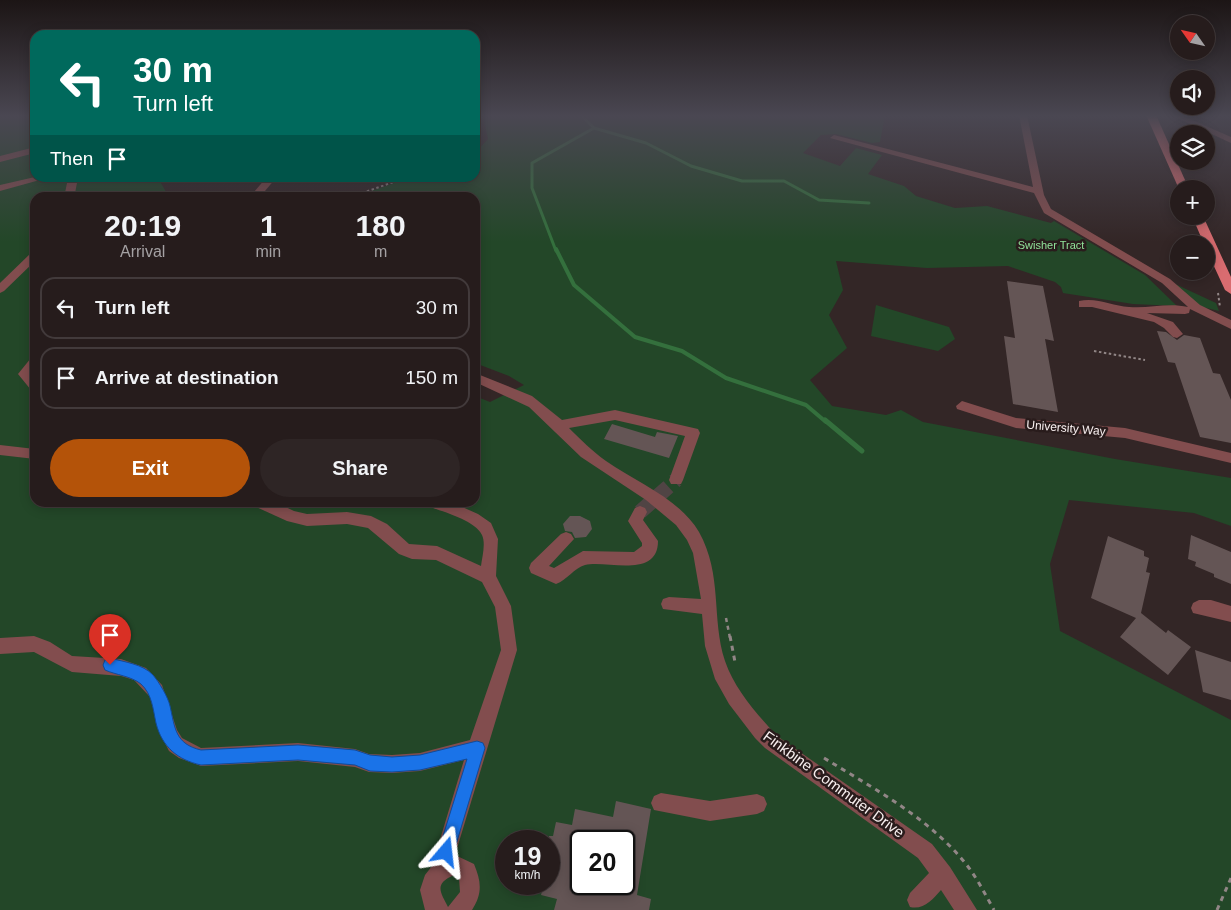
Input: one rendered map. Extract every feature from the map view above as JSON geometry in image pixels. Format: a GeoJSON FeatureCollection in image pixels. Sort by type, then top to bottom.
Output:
{"type":"FeatureCollection","features":[{"type":"Feature","properties":{"kind":"main road"},"geometry":{"type":"LineString","coordinates":[[1170,157],[1180,180]]}},
{"type":"Feature","properties":{"kind":"main road"},"geometry":{"type":"LineString","coordinates":[[1201,225],[1231,290]]}},
{"type":"Feature","properties":{"kind":"street"},"geometry":{"type":"LineString","coordinates":[[909,157],[1038,191]]}},
{"type":"Feature","properties":{"kind":"street"},"geometry":{"type":"LineString","coordinates":[[1031,157],[1038,191],[1044,206],[1051,215],[1172,286],[1196,308],[1231,324]]}},
{"type":"Feature","properties":{"kind":"street"},"geometry":{"type":"LineString","coordinates":[[0,188],[30,181]]}},
{"type":"Feature","properties":{"kind":"street"},"geometry":{"type":"LineString","coordinates":[[258,192],[267,182]]}},
{"type":"Feature","properties":{"kind":"street"},"geometry":{"type":"LineString","coordinates":[[0,289],[30,259]]}},
{"type":"Feature","properties":{"kind":"street"},"geometry":{"type":"LineString","coordinates":[[1150,273],[1167,294],[1186,310],[1207,322],[1231,332]]}},
{"type":"Feature","properties":{"kind":"street"},"geometry":{"type":"LineString","coordinates":[[1083,304],[1130,311],[1145,317],[1161,320],[1173,327],[1178,334]]}},
{"type":"Feature","properties":{"kind":"street"},"geometry":{"type":"LineString","coordinates":[[1130,311],[1155,308],[1186,310]]}},
{"type":"Feature","properties":{"kind":"street"},"geometry":{"type":"LineString","coordinates":[[30,367],[24,374],[30,381]]}},
{"type":"Feature","properties":{"kind":"street","name":"Finkbine Commuter Drive"},"geometry":{"type":"LineString","coordinates":[[480,379],[533,403],[560,426],[586,453],[675,514],[701,551],[707,579],[713,648],[723,675],[752,722],[777,746],[925,851],[943,874],[966,910]]}},
{"type":"Feature","properties":{"kind":"street","name":"University Way"},"geometry":{"type":"LineString","coordinates":[[962,406],[1018,423],[1113,432],[1169,442],[1231,458]]}},
{"type":"Feature","properties":{"kind":"street"},"geometry":{"type":"LineString","coordinates":[[560,426],[570,422],[615,415],[693,433],[676,480]]}},
{"type":"Feature","properties":{"kind":"street"},"geometry":{"type":"LineString","coordinates":[[0,450],[30,453]]}},
{"type":"Feature","properties":{"kind":"street"},"geometry":{"type":"LineString","coordinates":[[270,507],[292,517],[307,520],[347,518],[371,522],[404,549],[412,552],[437,553],[488,577]]}},
{"type":"Feature","properties":{"kind":"street"},"geometry":{"type":"LineString","coordinates":[[438,910],[432,903],[430,889],[432,881],[441,869],[477,748],[509,650],[504,606],[488,577],[489,541],[485,528],[468,515],[446,507]]}},
{"type":"Feature","properties":{"kind":"street"},"geometry":{"type":"LineString","coordinates":[[566,539],[537,568],[556,577],[563,570],[583,558],[635,558],[643,555],[650,549],[650,542],[635,520],[640,512]]}},
{"type":"Feature","properties":{"kind":"street"},"geometry":{"type":"LineString","coordinates":[[669,604],[710,607]]}},
{"type":"Feature","properties":{"kind":"street"},"geometry":{"type":"LineString","coordinates":[[1199,608],[1211,608],[1231,614]]}},
{"type":"Feature","properties":{"kind":"street"},"geometry":{"type":"LineString","coordinates":[[0,646],[34,644],[73,664],[110,665],[139,674],[154,689],[162,706],[164,723],[176,747],[187,754],[201,757],[298,752],[355,758],[370,763],[392,764],[420,762],[477,748]]}},
{"type":"Feature","properties":{"kind":"street"},"geometry":{"type":"LineString","coordinates":[[662,803],[710,811],[758,804]]}},
{"type":"Feature","properties":{"kind":"street"},"geometry":{"type":"LineString","coordinates":[[441,869],[455,865],[467,871],[470,878],[470,894],[466,902],[458,910]]}},
{"type":"Feature","properties":{"kind":"street"},"geometry":{"type":"LineString","coordinates":[[917,900],[943,874]]}},
{"type":"Feature","properties":{"kind":"path"},"geometry":{"type":"LineString","coordinates":[[365,192],[394,182]]}},
{"type":"Feature","properties":{"kind":"path"},"geometry":{"type":"LineString","coordinates":[[1094,351],[1145,360]]}},
{"type":"Feature","properties":{"kind":"path"},"geometry":{"type":"LineString","coordinates":[[726,616],[735,663]]}},
{"type":"Feature","properties":{"kind":"path"},"geometry":{"type":"LineString","coordinates":[[820,756],[901,806],[941,836],[966,864],[994,910]]}},
{"type":"Feature","properties":{"kind":"path"},"geometry":{"type":"LineString","coordinates":[[1217,910],[1231,878]]}},
{"type":"Feature","properties":{"kind":"green space","name":"Swisher Tract"},"geometry":{"type":"Polygon","coordinates":[[[0,157],[30,157],[30,182],[160,182],[166,192],[30,192],[30,507],[480,507],[480,398],[490,402],[524,385],[509,376],[480,365],[480,192],[368,192],[397,182],[480,182],[480,157],[816,157],[840,166],[848,157],[880,157],[868,174],[904,186],[916,196],[955,208],[987,206],[1051,223],[1054,221],[1145,275],[1177,306],[1133,304],[1063,293],[1061,287],[1055,282],[1008,266],[927,268],[836,261],[843,290],[829,315],[847,348],[810,380],[832,406],[886,415],[901,410],[923,422],[1115,459],[1231,478],[1231,526],[1194,513],[1069,500],[1050,564],[1060,631],[1231,720],[1231,910],[0,910],[0,157]]]}},
{"type":"Feature","properties":{"kind":"green space"},"geometry":{"type":"Polygon","coordinates":[[[1173,283],[1216,303],[1219,311],[1198,306],[1173,283]]]}},
{"type":"Feature","properties":{"kind":"green space"},"geometry":{"type":"Polygon","coordinates":[[[876,305],[949,327],[955,339],[938,351],[871,336],[876,305]]]}},
{"type":"Feature","properties":{"kind":"building"},"geometry":{"type":"Polygon","coordinates":[[[1007,281],[1043,286],[1054,341],[1045,339],[1058,412],[1013,404],[1004,336],[1015,338],[1007,281]]]}},
{"type":"Feature","properties":{"kind":"building"},"geometry":{"type":"Polygon","coordinates":[[[1157,331],[1166,332],[1177,340],[1184,335],[1200,338],[1213,373],[1220,374],[1231,400],[1231,443],[1200,437],[1175,363],[1168,362],[1157,331]]]}},
{"type":"Feature","properties":{"kind":"building"},"geometry":{"type":"Polygon","coordinates":[[[612,424],[655,437],[657,432],[678,436],[669,458],[604,439],[612,424]]]}},
{"type":"Feature","properties":{"kind":"building"},"geometry":{"type":"Polygon","coordinates":[[[570,516],[580,516],[590,521],[592,529],[586,537],[575,538],[572,532],[565,531],[563,524],[570,516]]]}},
{"type":"Feature","properties":{"kind":"building"},"geometry":{"type":"Polygon","coordinates":[[[1191,535],[1231,552],[1231,584],[1195,566],[1196,562],[1188,559],[1191,535]]]}},
{"type":"Feature","properties":{"kind":"building"},"geometry":{"type":"Polygon","coordinates":[[[1108,536],[1144,551],[1144,556],[1149,558],[1146,572],[1150,573],[1141,613],[1166,633],[1168,630],[1191,647],[1168,675],[1120,637],[1136,618],[1091,598],[1108,536]]]}},
{"type":"Feature","properties":{"kind":"building"},"geometry":{"type":"Polygon","coordinates":[[[1195,650],[1231,662],[1231,700],[1203,692],[1195,650]]]}},
{"type":"Feature","properties":{"kind":"building"},"geometry":{"type":"Polygon","coordinates":[[[616,801],[651,809],[637,895],[651,899],[649,910],[554,910],[557,899],[541,895],[560,895],[560,830],[554,830],[556,822],[572,825],[575,809],[613,817],[616,801]]]}},
{"type":"Feature","properties":{"kind":"waterway"},"geometry":{"type":"LineString","coordinates":[[542,157],[532,163],[532,188],[556,251]]}},
{"type":"Feature","properties":{"kind":"waterway"},"geometry":{"type":"LineString","coordinates":[[674,157],[691,166],[742,181],[784,181],[819,200],[869,203]]}},
{"type":"Feature","properties":{"kind":"waterway"},"geometry":{"type":"LineString","coordinates":[[556,249],[574,285],[635,337],[682,351],[726,378],[806,405],[826,422]]}},
{"type":"Feature","properties":{"kind":"waterway"},"geometry":{"type":"LineString","coordinates":[[825,420],[862,451]]}},
{"type":"Feature","properties":{"kind":"tunnel"},"geometry":{"type":"LineString","coordinates":[[640,512],[676,480]]}},
{"type":"Feature","properties":{"kind":"route"},"geometry":{"type":"LineString","coordinates":[[110,665],[128,669],[148,681],[162,706],[164,723],[176,747],[187,754],[201,757],[298,752],[355,758],[370,763],[392,764],[420,762],[477,748],[446,852]]}}]}
